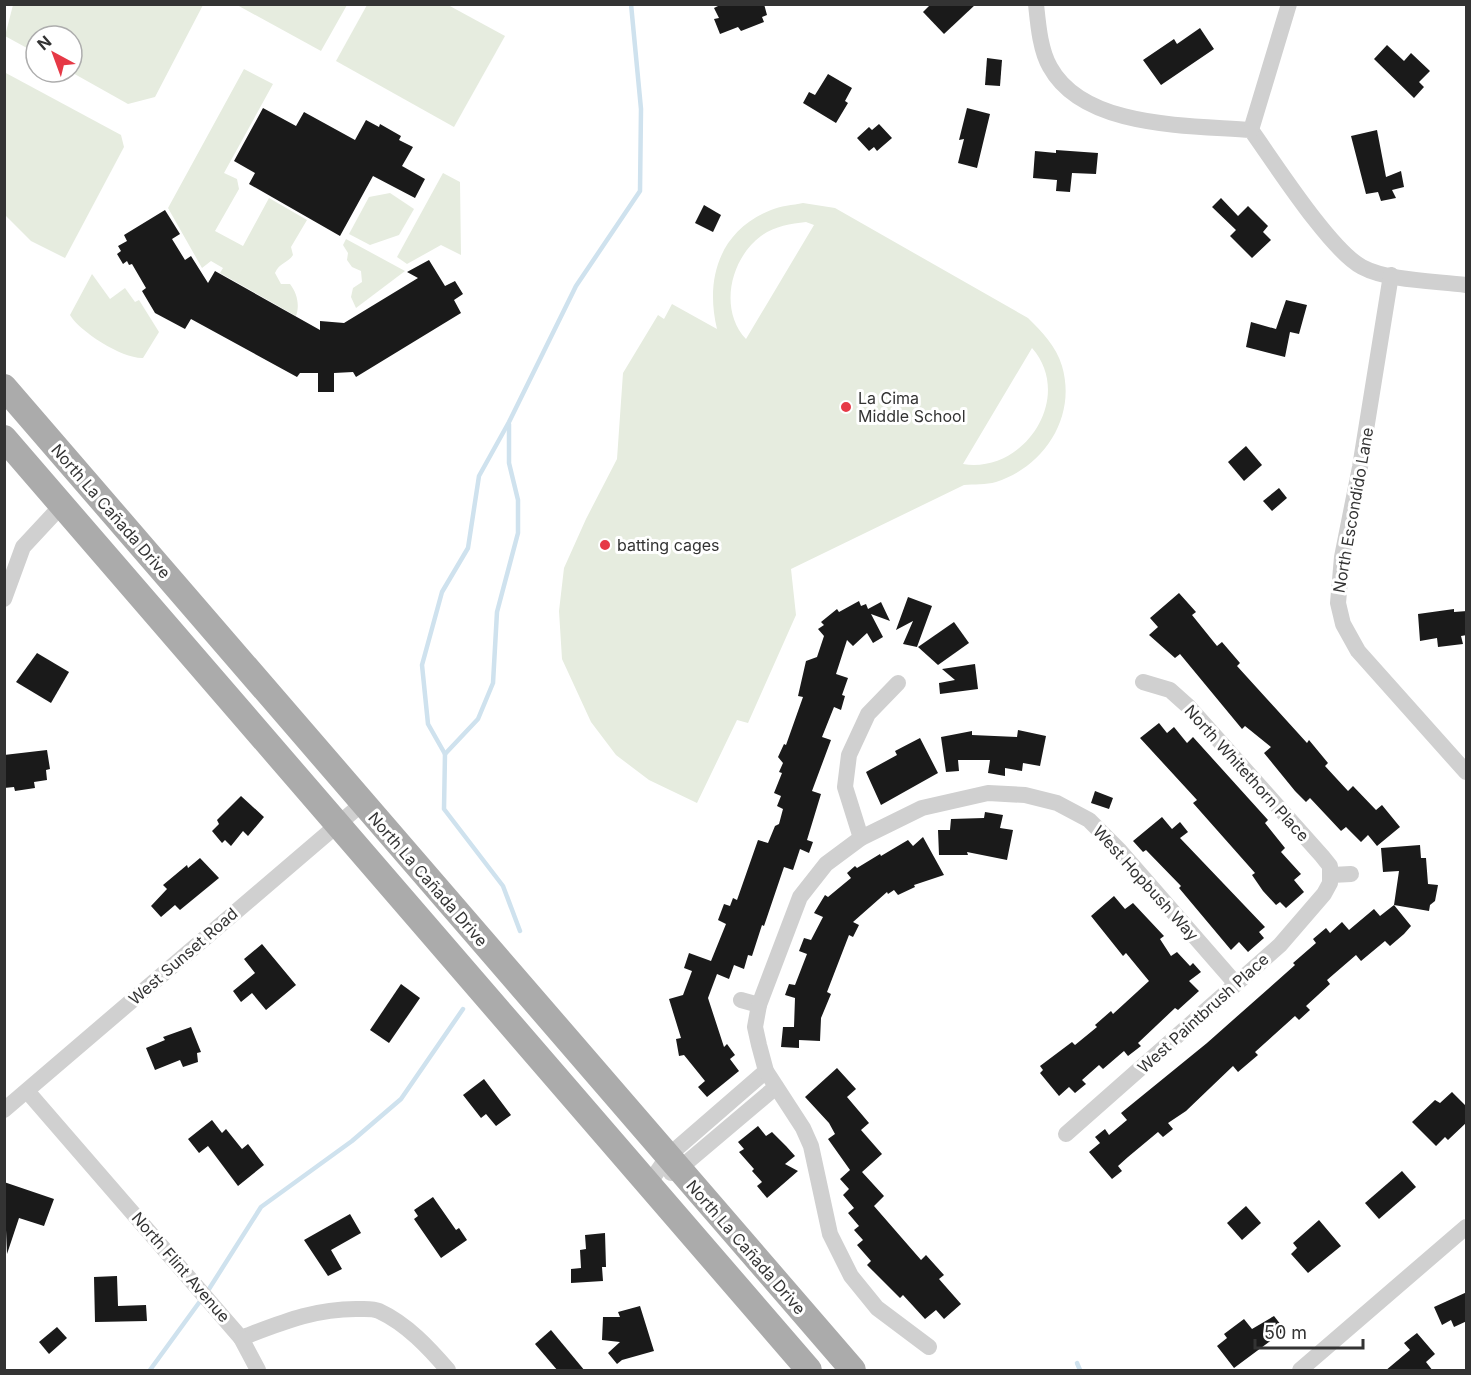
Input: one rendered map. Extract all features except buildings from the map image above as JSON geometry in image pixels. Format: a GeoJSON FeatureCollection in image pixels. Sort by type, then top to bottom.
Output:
{"type":"FeatureCollection","features":[{"type":"Feature","properties":{"kind":"main road","name":"North La Cañada Drive"},"geometry":{"type":"LineString","coordinates":[[4,387],[854,1371]]}},
{"type":"Feature","properties":{"kind":"main road","name":"North La Cañada Drive"},"geometry":{"type":"LineString","coordinates":[[4,438],[809,1371]]}},
{"type":"Feature","properties":{"kind":"street"},"geometry":{"type":"LineString","coordinates":[[1036,4],[1049,66],[1068,92],[1104,111],[1156,123],[1251,130],[1341,249],[1361,267],[1386,274],[1467,285]]}},
{"type":"Feature","properties":{"kind":"street"},"geometry":{"type":"LineString","coordinates":[[1251,130],[1289,4]]}},
{"type":"Feature","properties":{"kind":"street","name":"North Escondido Lane"},"geometry":{"type":"LineString","coordinates":[[1386,274],[1362,455],[1342,557],[1338,603],[1343,624],[1358,651],[1467,772]]}},
{"type":"Feature","properties":{"kind":"street"},"geometry":{"type":"LineString","coordinates":[[4,599],[23,547],[62,505]]}},
{"type":"Feature","properties":{"kind":"street","name":"North Whitethorn Place"},"geometry":{"type":"LineString","coordinates":[[1143,682],[1170,690],[1189,706],[1322,856],[1330,866],[1331,879]]}},
{"type":"Feature","properties":{"kind":"street"},"geometry":{"type":"LineString","coordinates":[[861,838],[845,787],[849,755],[868,714],[898,683]]}},
{"type":"Feature","properties":{"kind":"street","name":"West Hopbush Way"},"geometry":{"type":"LineString","coordinates":[[929,1347],[877,1308],[851,1276],[830,1234],[811,1146],[804,1128],[766,1071],[755,1027],[759,1005],[800,897],[826,864],[861,838],[922,808],[988,793],[1025,795],[1057,803],[1089,820],[1120,851],[1236,984]]}},
{"type":"Feature","properties":{"kind":"street","name":"West Sunset Road"},"geometry":{"type":"LineString","coordinates":[[4,1110],[363,803]]}},
{"type":"Feature","properties":{"kind":"street"},"geometry":{"type":"LineString","coordinates":[[1331,879],[1351,874]]}},
{"type":"Feature","properties":{"kind":"street","name":"West Paintbrush Place"},"geometry":{"type":"LineString","coordinates":[[1066,1134],[1280,945],[1324,894],[1331,879]]}},
{"type":"Feature","properties":{"kind":"street"},"geometry":{"type":"LineString","coordinates":[[741,1000],[759,1005]]}},
{"type":"Feature","properties":{"kind":"street"},"geometry":{"type":"LineString","coordinates":[[674,1163],[766,1071]]}},
{"type":"Feature","properties":{"kind":"street"},"geometry":{"type":"LineString","coordinates":[[648,1185],[776,1087]]}},
{"type":"Feature","properties":{"kind":"street","name":"North Flint Avenue"},"geometry":{"type":"LineString","coordinates":[[27,1091],[242,1338],[302,1314],[379,1303],[423,1342],[448,1371]]}},
{"type":"Feature","properties":{"kind":"street"},"geometry":{"type":"LineString","coordinates":[[1300,1371],[1467,1227]]}},
{"type":"Feature","properties":{"kind":"street"},"geometry":{"type":"LineString","coordinates":[[242,1338],[258,1371]]}},
{"type":"Feature","properties":{"kind":"shaded area"},"geometry":{"type":"Polygon","coordinates":[[[13,4],[203,5],[155,97],[128,104],[84,79],[84,24],[24,24],[24,46],[5,36],[13,4]]]}},
{"type":"Feature","properties":{"kind":"shaded area"},"geometry":{"type":"Polygon","coordinates":[[[347,4],[321,51],[237,5],[347,4]]]}},
{"type":"Feature","properties":{"kind":"shaded area"},"geometry":{"type":"Polygon","coordinates":[[[367,5],[448,5],[505,36],[454,127],[336,61],[367,5]]]}},
{"type":"Feature","properties":{"kind":"shaded area"},"geometry":{"type":"Polygon","coordinates":[[[244,69],[273,84],[224,173],[237,179],[239,189],[215,231],[243,246],[269,198],[307,220],[291,247],[293,255],[275,273],[281,284],[290,284],[294,291],[298,303],[296,316],[220,273],[223,268],[211,261],[202,268],[168,208],[244,69]]]}},
{"type":"Feature","properties":{"kind":"shaded area"},"geometry":{"type":"Polygon","coordinates":[[[4,72],[121,135],[124,147],[65,258],[31,241],[5,215],[4,72]]]}},
{"type":"Feature","properties":{"kind":"shaded area"},"geometry":{"type":"Polygon","coordinates":[[[443,173],[460,182],[461,255],[441,245],[407,264],[397,257],[443,173]]]}},
{"type":"Feature","properties":{"kind":"shaded area"},"geometry":{"type":"Polygon","coordinates":[[[390,193],[414,209],[399,235],[370,245],[349,234],[369,197],[390,193]]]}},
{"type":"Feature","properties":{"kind":"shaded area"},"geometry":{"type":"Polygon","coordinates":[[[803,203],[835,208],[1028,318],[1056,352],[1062,366],[1065,404],[1053,438],[1029,465],[1013,475],[992,483],[964,485],[791,569],[796,615],[748,723],[737,720],[697,803],[649,780],[616,755],[591,722],[562,659],[559,611],[564,568],[617,459],[623,373],[658,315],[664,319],[672,304],[717,329],[713,292],[715,275],[728,244],[739,230],[753,219],[775,209],[803,203]],[[806,222],[783,226],[766,233],[742,257],[732,284],[731,299],[732,313],[737,327],[746,339],[814,225],[806,222]],[[1032,348],[963,464],[985,464],[1006,457],[1023,445],[1036,428],[1045,409],[1048,388],[1044,367],[1032,348]]]}},
{"type":"Feature","properties":{"kind":"shaded area"},"geometry":{"type":"Polygon","coordinates":[[[346,239],[405,271],[356,308],[351,297],[353,288],[362,282],[361,271],[352,267],[347,260],[348,253],[343,245],[346,239]]]}},
{"type":"Feature","properties":{"kind":"shaded area"},"geometry":{"type":"Polygon","coordinates":[[[92,274],[110,299],[125,288],[135,302],[139,300],[159,332],[143,358],[125,354],[103,343],[83,329],[70,315],[92,274]]]}},
{"type":"Feature","properties":{"kind":"waterway"},"geometry":{"type":"LineString","coordinates":[[520,931],[503,886],[444,809],[445,754],[428,724],[422,665],[442,592],[468,548],[479,476],[509,422],[576,286],[640,191],[641,109],[631,4]]}},
{"type":"Feature","properties":{"kind":"waterway"},"geometry":{"type":"LineString","coordinates":[[445,754],[478,719],[493,683],[497,612],[518,533],[518,500],[509,463],[509,424]]}},
{"type":"Feature","properties":{"kind":"waterway"},"geometry":{"type":"LineString","coordinates":[[150,1370],[209,1289],[261,1207],[352,1141],[401,1099],[463,1009]]}},
{"type":"Feature","properties":{"kind":"waterway"},"geometry":{"type":"LineString","coordinates":[[1077,1363],[1080,1370]]}},
{"type":"Feature","properties":{"kind":"place","name":"La Cima Middle School"},"geometry":{"type":"Point","coordinates":[846,407]}},
{"type":"Feature","properties":{"kind":"place","name":"batting cages"},"geometry":{"type":"Point","coordinates":[605,545]}}]}
